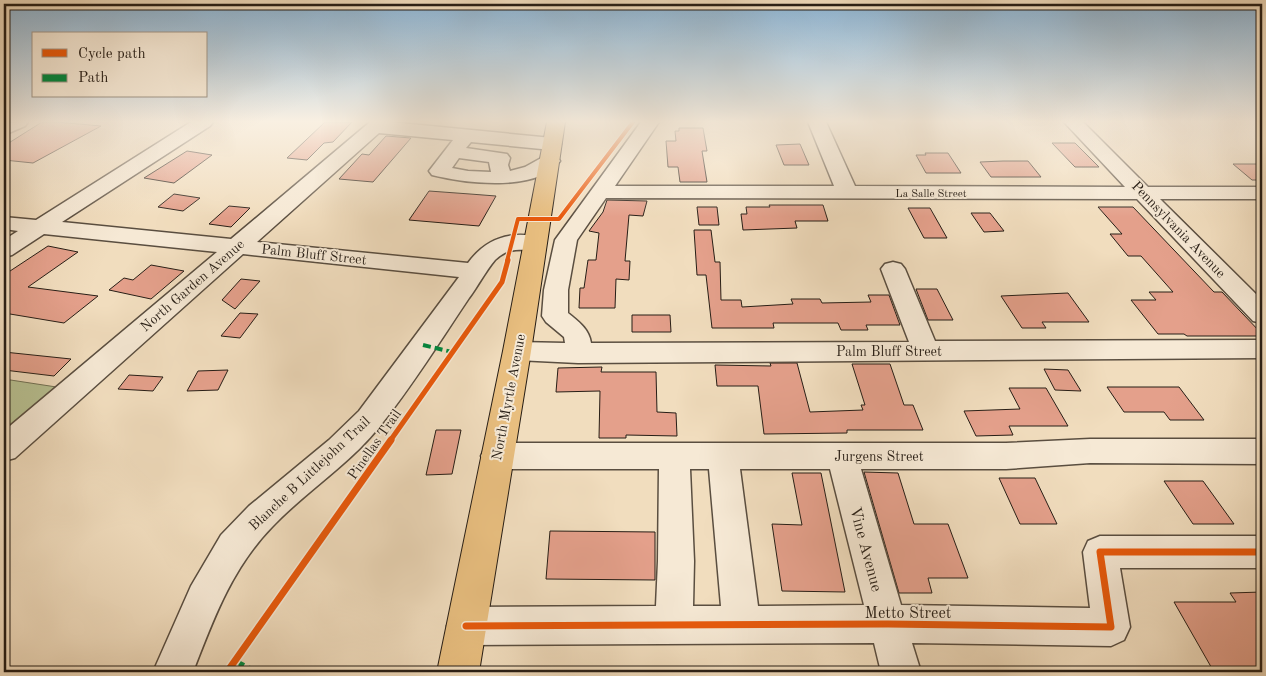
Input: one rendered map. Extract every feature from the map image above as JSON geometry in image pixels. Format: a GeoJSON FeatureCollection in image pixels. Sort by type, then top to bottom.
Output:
{"type":"FeatureCollection","features":[{"type":"Feature","properties":{"kind":"main road","name":"North Myrtle Avenue"},"geometry":{"type":"LineString","coordinates":[[458,672],[551,154]]}},
{"type":"Feature","properties":{"kind":"street"},"geometry":{"type":"LineString","coordinates":[[4,250],[155,154]]}},
{"type":"Feature","properties":{"kind":"street","name":"North Garden Avenue"},"geometry":{"type":"LineString","coordinates":[[4,449],[345,154]]}},
{"type":"Feature","properties":{"kind":"street"},"geometry":{"type":"LineString","coordinates":[[453,154],[439,171],[468,177],[504,178],[530,172],[544,154]]}},
{"type":"Feature","properties":{"kind":"street"},"geometry":{"type":"LineString","coordinates":[[578,353],[578,336],[555,316],[556,290],[566,240],[628,154]]}},
{"type":"Feature","properties":{"kind":"street"},"geometry":{"type":"LineString","coordinates":[[831,154],[847,192]]}},
{"type":"Feature","properties":{"kind":"street","name":"Pennsylvania Avenue"},"geometry":{"type":"LineString","coordinates":[[1105,154],[1262,315]]}},
{"type":"Feature","properties":{"kind":"street"},"geometry":{"type":"LineString","coordinates":[[504,178],[544,192]]}},
{"type":"Feature","properties":{"kind":"street","name":"La Salle Street"},"geometry":{"type":"LineString","coordinates":[[601,192],[1262,193]]}},
{"type":"Feature","properties":{"kind":"street","name":"Palm Bluff Street"},"geometry":{"type":"LineString","coordinates":[[4,223],[474,271]]}},
{"type":"Feature","properties":{"kind":"street","name":"Blanche B Littlejohn Trail"},"geometry":{"type":"LineString","coordinates":[[173,672],[199,609],[224,564],[245,532],[284,494],[341,448],[368,419],[467,284],[474,271],[492,250],[503,244],[535,243]]}},
{"type":"Feature","properties":{"kind":"street"},"geometry":{"type":"LineString","coordinates":[[893,269],[926,351]]}},
{"type":"Feature","properties":{"kind":"street","name":"Palm Bluff Street"},"geometry":{"type":"LineString","coordinates":[[517,351],[578,353],[1262,350]]}},
{"type":"Feature","properties":{"kind":"street","name":"Jurgens Street"},"geometry":{"type":"LineString","coordinates":[[496,456],[1006,456],[1090,451],[1262,452]]}},
{"type":"Feature","properties":{"kind":"street","name":"Vine Avenue"},"geometry":{"type":"LineString","coordinates":[[842,455],[900,672]]}},
{"type":"Feature","properties":{"kind":"street"},"geometry":{"type":"LineString","coordinates":[[674,456],[676,561],[674,625]]}},
{"type":"Feature","properties":{"kind":"street"},"geometry":{"type":"LineString","coordinates":[[723,456],[742,625]]}},
{"type":"Feature","properties":{"kind":"street","name":"Metto Street"},"geometry":{"type":"LineString","coordinates":[[466,626],[888,624],[1111,627],[1100,552],[1262,552]]}},
{"type":"Feature","properties":{"kind":"green space"},"geometry":{"type":"Polygon","coordinates":[[[4,379],[63,388],[4,439],[4,379]]]}},
{"type":"Feature","properties":{"kind":"building"},"geometry":{"type":"Polygon","coordinates":[[[4,154],[50,154],[33,163],[4,160],[4,154]]]}},
{"type":"Feature","properties":{"kind":"building"},"geometry":{"type":"Polygon","coordinates":[[[183,154],[212,155],[174,183],[144,178],[183,154]]]}},
{"type":"Feature","properties":{"kind":"building"},"geometry":{"type":"Polygon","coordinates":[[[292,154],[313,154],[307,160],[287,158],[292,154]]]}},
{"type":"Feature","properties":{"kind":"building"},"geometry":{"type":"Polygon","coordinates":[[[362,154],[398,154],[373,182],[339,179],[362,154]]]}},
{"type":"Feature","properties":{"kind":"building"},"geometry":{"type":"Polygon","coordinates":[[[667,154],[702,154],[707,182],[680,182],[678,167],[668,167],[667,154]]]}},
{"type":"Feature","properties":{"kind":"building"},"geometry":{"type":"Polygon","coordinates":[[[779,154],[804,154],[809,165],[784,165],[779,154]]]}},
{"type":"Feature","properties":{"kind":"building"},"geometry":{"type":"Polygon","coordinates":[[[925,154],[948,154],[961,173],[926,173],[916,155],[926,155],[925,154]]]}},
{"type":"Feature","properties":{"kind":"building"},"geometry":{"type":"Polygon","coordinates":[[[1062,154],[1086,154],[1099,167],[1075,167],[1062,154]]]}},
{"type":"Feature","properties":{"kind":"building"},"geometry":{"type":"Polygon","coordinates":[[[1028,161],[1041,177],[991,177],[980,162],[1028,161]]]}},
{"type":"Feature","properties":{"kind":"building"},"geometry":{"type":"Polygon","coordinates":[[[1233,164],[1262,164],[1262,180],[1252,180],[1233,164]]]}},
{"type":"Feature","properties":{"kind":"building"},"geometry":{"type":"Polygon","coordinates":[[[429,191],[496,196],[479,226],[409,220],[429,191]]]}},
{"type":"Feature","properties":{"kind":"building"},"geometry":{"type":"Polygon","coordinates":[[[174,194],[200,198],[183,211],[158,207],[174,194]]]}},
{"type":"Feature","properties":{"kind":"building"},"geometry":{"type":"Polygon","coordinates":[[[607,200],[647,201],[643,216],[629,215],[625,261],[630,261],[629,280],[616,279],[615,308],[579,308],[580,288],[584,288],[588,260],[596,260],[599,233],[589,231],[603,212],[607,200]]]}},
{"type":"Feature","properties":{"kind":"building"},"geometry":{"type":"Polygon","coordinates":[[[769,205],[823,205],[828,221],[795,221],[797,228],[743,230],[741,214],[747,214],[746,207],[770,207],[769,205]]]}},
{"type":"Feature","properties":{"kind":"building"},"geometry":{"type":"Polygon","coordinates":[[[229,206],[250,208],[231,227],[209,224],[229,206]]]}},
{"type":"Feature","properties":{"kind":"building"},"geometry":{"type":"Polygon","coordinates":[[[697,207],[717,207],[719,225],[699,225],[697,207]]]}},
{"type":"Feature","properties":{"kind":"building"},"geometry":{"type":"Polygon","coordinates":[[[1098,207],[1133,207],[1214,292],[1222,292],[1262,336],[1158,334],[1131,300],[1156,300],[1149,292],[1173,292],[1141,256],[1128,256],[1110,234],[1122,234],[1098,207]]]}},
{"type":"Feature","properties":{"kind":"building"},"geometry":{"type":"Polygon","coordinates":[[[908,208],[930,208],[947,238],[924,238],[908,208]]]}},
{"type":"Feature","properties":{"kind":"building"},"geometry":{"type":"Polygon","coordinates":[[[971,213],[990,213],[1004,231],[984,232],[971,213]]]}},
{"type":"Feature","properties":{"kind":"building"},"geometry":{"type":"Polygon","coordinates":[[[694,230],[711,230],[715,262],[720,262],[721,300],[741,300],[742,307],[793,304],[791,299],[820,299],[822,303],[871,302],[868,295],[889,295],[900,325],[866,325],[868,330],[841,330],[838,323],[773,323],[774,328],[712,328],[706,275],[697,275],[694,230]]]}},
{"type":"Feature","properties":{"kind":"building"},"geometry":{"type":"Polygon","coordinates":[[[48,246],[78,252],[28,287],[98,296],[64,323],[4,313],[4,275],[48,246]]]}},
{"type":"Feature","properties":{"kind":"building"},"geometry":{"type":"Polygon","coordinates":[[[151,265],[184,271],[151,299],[109,290],[124,278],[133,280],[151,265]]]}},
{"type":"Feature","properties":{"kind":"building"},"geometry":{"type":"Polygon","coordinates":[[[241,279],[260,281],[235,309],[222,300],[241,279]]]}},
{"type":"Feature","properties":{"kind":"building"},"geometry":{"type":"Polygon","coordinates":[[[916,289],[937,289],[953,320],[928,320],[916,289]]]}},
{"type":"Feature","properties":{"kind":"building"},"geometry":{"type":"Polygon","coordinates":[[[1068,293],[1089,322],[1042,322],[1046,328],[1022,328],[1001,296],[1068,293]]]}},
{"type":"Feature","properties":{"kind":"building"},"geometry":{"type":"Polygon","coordinates":[[[240,313],[258,314],[240,338],[221,336],[240,313]]]}},
{"type":"Feature","properties":{"kind":"building"},"geometry":{"type":"Polygon","coordinates":[[[632,315],[670,315],[671,332],[632,332],[632,315]]]}},
{"type":"Feature","properties":{"kind":"building"},"geometry":{"type":"Polygon","coordinates":[[[4,352],[71,359],[54,376],[4,370],[4,352]]]}},
{"type":"Feature","properties":{"kind":"building"},"geometry":{"type":"Polygon","coordinates":[[[770,363],[797,363],[810,412],[863,410],[861,405],[865,405],[852,364],[890,364],[904,405],[913,405],[923,430],[847,430],[847,433],[764,434],[758,386],[717,386],[715,365],[771,366],[770,363]]]}},
{"type":"Feature","properties":{"kind":"building"},"geometry":{"type":"Polygon","coordinates":[[[602,367],[601,372],[656,372],[657,412],[676,413],[677,436],[626,435],[626,438],[599,438],[600,391],[556,392],[558,368],[602,367]]]}},
{"type":"Feature","properties":{"kind":"building"},"geometry":{"type":"Polygon","coordinates":[[[1044,369],[1068,370],[1081,391],[1055,390],[1044,369]]]}},
{"type":"Feature","properties":{"kind":"building"},"geometry":{"type":"Polygon","coordinates":[[[228,370],[218,390],[187,391],[198,371],[228,370]]]}},
{"type":"Feature","properties":{"kind":"building"},"geometry":{"type":"Polygon","coordinates":[[[129,375],[163,377],[153,391],[118,389],[129,375]]]}},
{"type":"Feature","properties":{"kind":"building"},"geometry":{"type":"Polygon","coordinates":[[[1107,387],[1179,387],[1204,420],[1170,420],[1164,412],[1124,412],[1107,387]]]}},
{"type":"Feature","properties":{"kind":"building"},"geometry":{"type":"Polygon","coordinates":[[[1009,388],[1046,388],[1068,426],[1009,426],[1013,435],[976,436],[964,411],[1020,409],[1009,388]]]}},
{"type":"Feature","properties":{"kind":"building"},"geometry":{"type":"Polygon","coordinates":[[[436,430],[461,430],[452,474],[426,475],[436,430]]]}},
{"type":"Feature","properties":{"kind":"building"},"geometry":{"type":"Polygon","coordinates":[[[864,472],[898,473],[914,524],[948,524],[968,578],[928,578],[932,593],[899,593],[864,472]]]}},
{"type":"Feature","properties":{"kind":"building"},"geometry":{"type":"Polygon","coordinates":[[[792,473],[821,473],[845,592],[782,591],[772,524],[802,525],[792,473]]]}},
{"type":"Feature","properties":{"kind":"building"},"geometry":{"type":"Polygon","coordinates":[[[999,478],[1035,478],[1057,524],[1020,524],[999,478]]]}},
{"type":"Feature","properties":{"kind":"building"},"geometry":{"type":"Polygon","coordinates":[[[1164,481],[1203,481],[1234,524],[1193,524],[1164,481]]]}},
{"type":"Feature","properties":{"kind":"building"},"geometry":{"type":"Polygon","coordinates":[[[550,531],[655,532],[655,580],[546,579],[550,531]]]}},
{"type":"Feature","properties":{"kind":"building"},"geometry":{"type":"Polygon","coordinates":[[[1262,592],[1262,672],[1214,672],[1174,602],[1236,602],[1230,593],[1262,592]]]}},
{"type":"Feature","properties":{"kind":"marked path"},"geometry":{"type":"LineString","coordinates":[[423,345],[452,352]]}},
{"type":"Feature","properties":{"kind":"marked path"},"geometry":{"type":"LineString","coordinates":[[235,661],[257,672]]}},
{"type":"Feature","properties":{"kind":"cycle path","name":"Pinellas Trail"},"geometry":{"type":"LineString","coordinates":[[227,672],[502,282],[518,219],[559,219],[608,154]]}},
{"type":"Feature","properties":{"kind":"cycle path"},"geometry":{"type":"LineString","coordinates":[[466,626],[888,624],[1111,627],[1100,552],[1262,552]]}}]}
